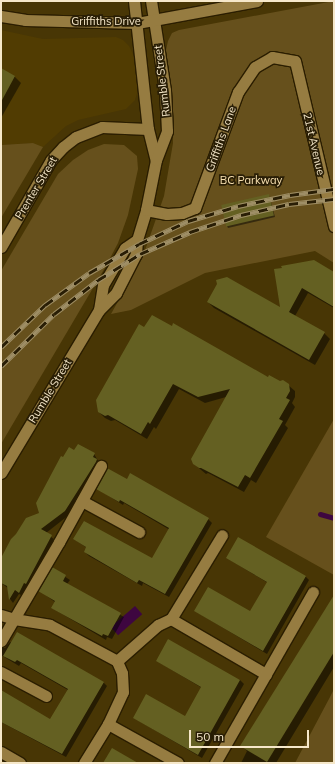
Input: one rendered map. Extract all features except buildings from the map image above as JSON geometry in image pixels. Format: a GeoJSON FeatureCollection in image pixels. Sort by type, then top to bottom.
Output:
{"type":"FeatureCollection","features":[{"type":"Feature","properties":{"kind":"street","name":"Rumble Street"},"geometry":{"type":"LineString","coordinates":[[134,1],[148,129],[156,160]]}},
{"type":"Feature","properties":{"kind":"street","name":"Rumble Street"},"geometry":{"type":"LineString","coordinates":[[1,473],[99,310],[116,293],[136,254],[137,240],[146,210],[156,160],[167,130],[165,90],[151,1]]}},
{"type":"Feature","properties":{"kind":"street","name":"Griffiths Drive"},"geometry":{"type":"LineString","coordinates":[[1,16],[25,20],[137,23],[257,1]]}},
{"type":"Feature","properties":{"kind":"street","name":"Griffiths Lane"},"geometry":{"type":"LineString","coordinates":[[146,210],[167,214],[182,213],[195,208],[238,92],[255,67],[272,57],[295,61]]}},
{"type":"Feature","properties":{"kind":"street","name":"21st Avenue"},"geometry":{"type":"LineString","coordinates":[[295,61],[334,226]]}},
{"type":"Feature","properties":{"kind":"street","name":"Prenter Street"},"geometry":{"type":"LineString","coordinates":[[1,247],[51,160],[63,147],[76,137],[102,127],[148,129]]}},
{"type":"Feature","properties":{"kind":"street"},"geometry":{"type":"LineString","coordinates":[[1,641],[101,466]]}},
{"type":"Feature","properties":{"kind":"street"},"geometry":{"type":"LineString","coordinates":[[82,501],[139,532]]}},
{"type":"Feature","properties":{"kind":"street"},"geometry":{"type":"LineString","coordinates":[[117,661],[158,625],[172,619],[222,535]]}},
{"type":"Feature","properties":{"kind":"street"},"geometry":{"type":"LineString","coordinates":[[215,763],[313,592]]}},
{"type":"Feature","properties":{"kind":"street"},"geometry":{"type":"LineString","coordinates":[[1,615],[14,619],[50,625],[117,661],[122,673],[123,692],[108,724],[84,763]]}},
{"type":"Feature","properties":{"kind":"street"},"geometry":{"type":"LineString","coordinates":[[172,619],[266,674]]}},
{"type":"Feature","properties":{"kind":"street"},"geometry":{"type":"LineString","coordinates":[[1,672],[46,696]]}},
{"type":"Feature","properties":{"kind":"street"},"geometry":{"type":"LineString","coordinates":[[108,724],[178,763]]}},
{"type":"Feature","properties":{"kind":"street"},"geometry":{"type":"LineString","coordinates":[[1,752],[20,763]]}},
{"type":"Feature","properties":{"kind":"shaded area"},"geometry":{"type":"Polygon","coordinates":[[[1,30],[43,39],[116,37],[123,40],[129,46],[133,54],[138,90],[135,100],[126,109],[78,120],[66,126],[43,147],[33,143],[1,145],[1,30]]]}},
{"type":"Feature","properties":{"kind":"shaded area"},"geometry":{"type":"Polygon","coordinates":[[[135,606],[142,614],[118,635],[111,627],[135,606]]]}},
{"type":"Feature","properties":{"kind":"green space","name":"BC Parkway"},"geometry":{"type":"Polygon","coordinates":[[[334,1],[334,263],[315,251],[205,273],[131,310],[111,314],[143,256],[164,196],[173,143],[173,102],[166,50],[172,33],[179,30],[334,1]]]}},
{"type":"Feature","properties":{"kind":"green space"},"geometry":{"type":"Polygon","coordinates":[[[33,143],[43,147],[1,218],[1,145],[33,143]]]}},
{"type":"Feature","properties":{"kind":"green space"},"geometry":{"type":"Polygon","coordinates":[[[104,144],[124,145],[137,156],[138,169],[128,215],[118,243],[106,266],[1,444],[1,271],[58,174],[73,160],[88,150],[104,144]]]}},
{"type":"Feature","properties":{"kind":"green space"},"geometry":{"type":"Polygon","coordinates":[[[334,419],[334,575],[266,537],[334,419]]]}},
{"type":"Feature","properties":{"kind":"green space"},"geometry":{"type":"Polygon","coordinates":[[[334,689],[334,763],[295,763],[330,697],[334,689]]]}},
{"type":"Feature","properties":{"kind":"waterway"},"geometry":{"type":"LineString","coordinates":[[320,514],[334,518]]}},
{"type":"Feature","properties":{"kind":"railway"},"geometry":{"type":"LineString","coordinates":[[1,347],[45,305],[89,273],[139,244],[188,221],[238,206],[290,195],[334,189]]}},
{"type":"Feature","properties":{"kind":"railway"},"geometry":{"type":"LineString","coordinates":[[1,366],[54,314],[98,280],[140,254],[190,232],[241,215],[289,204],[334,199]]}}]}
